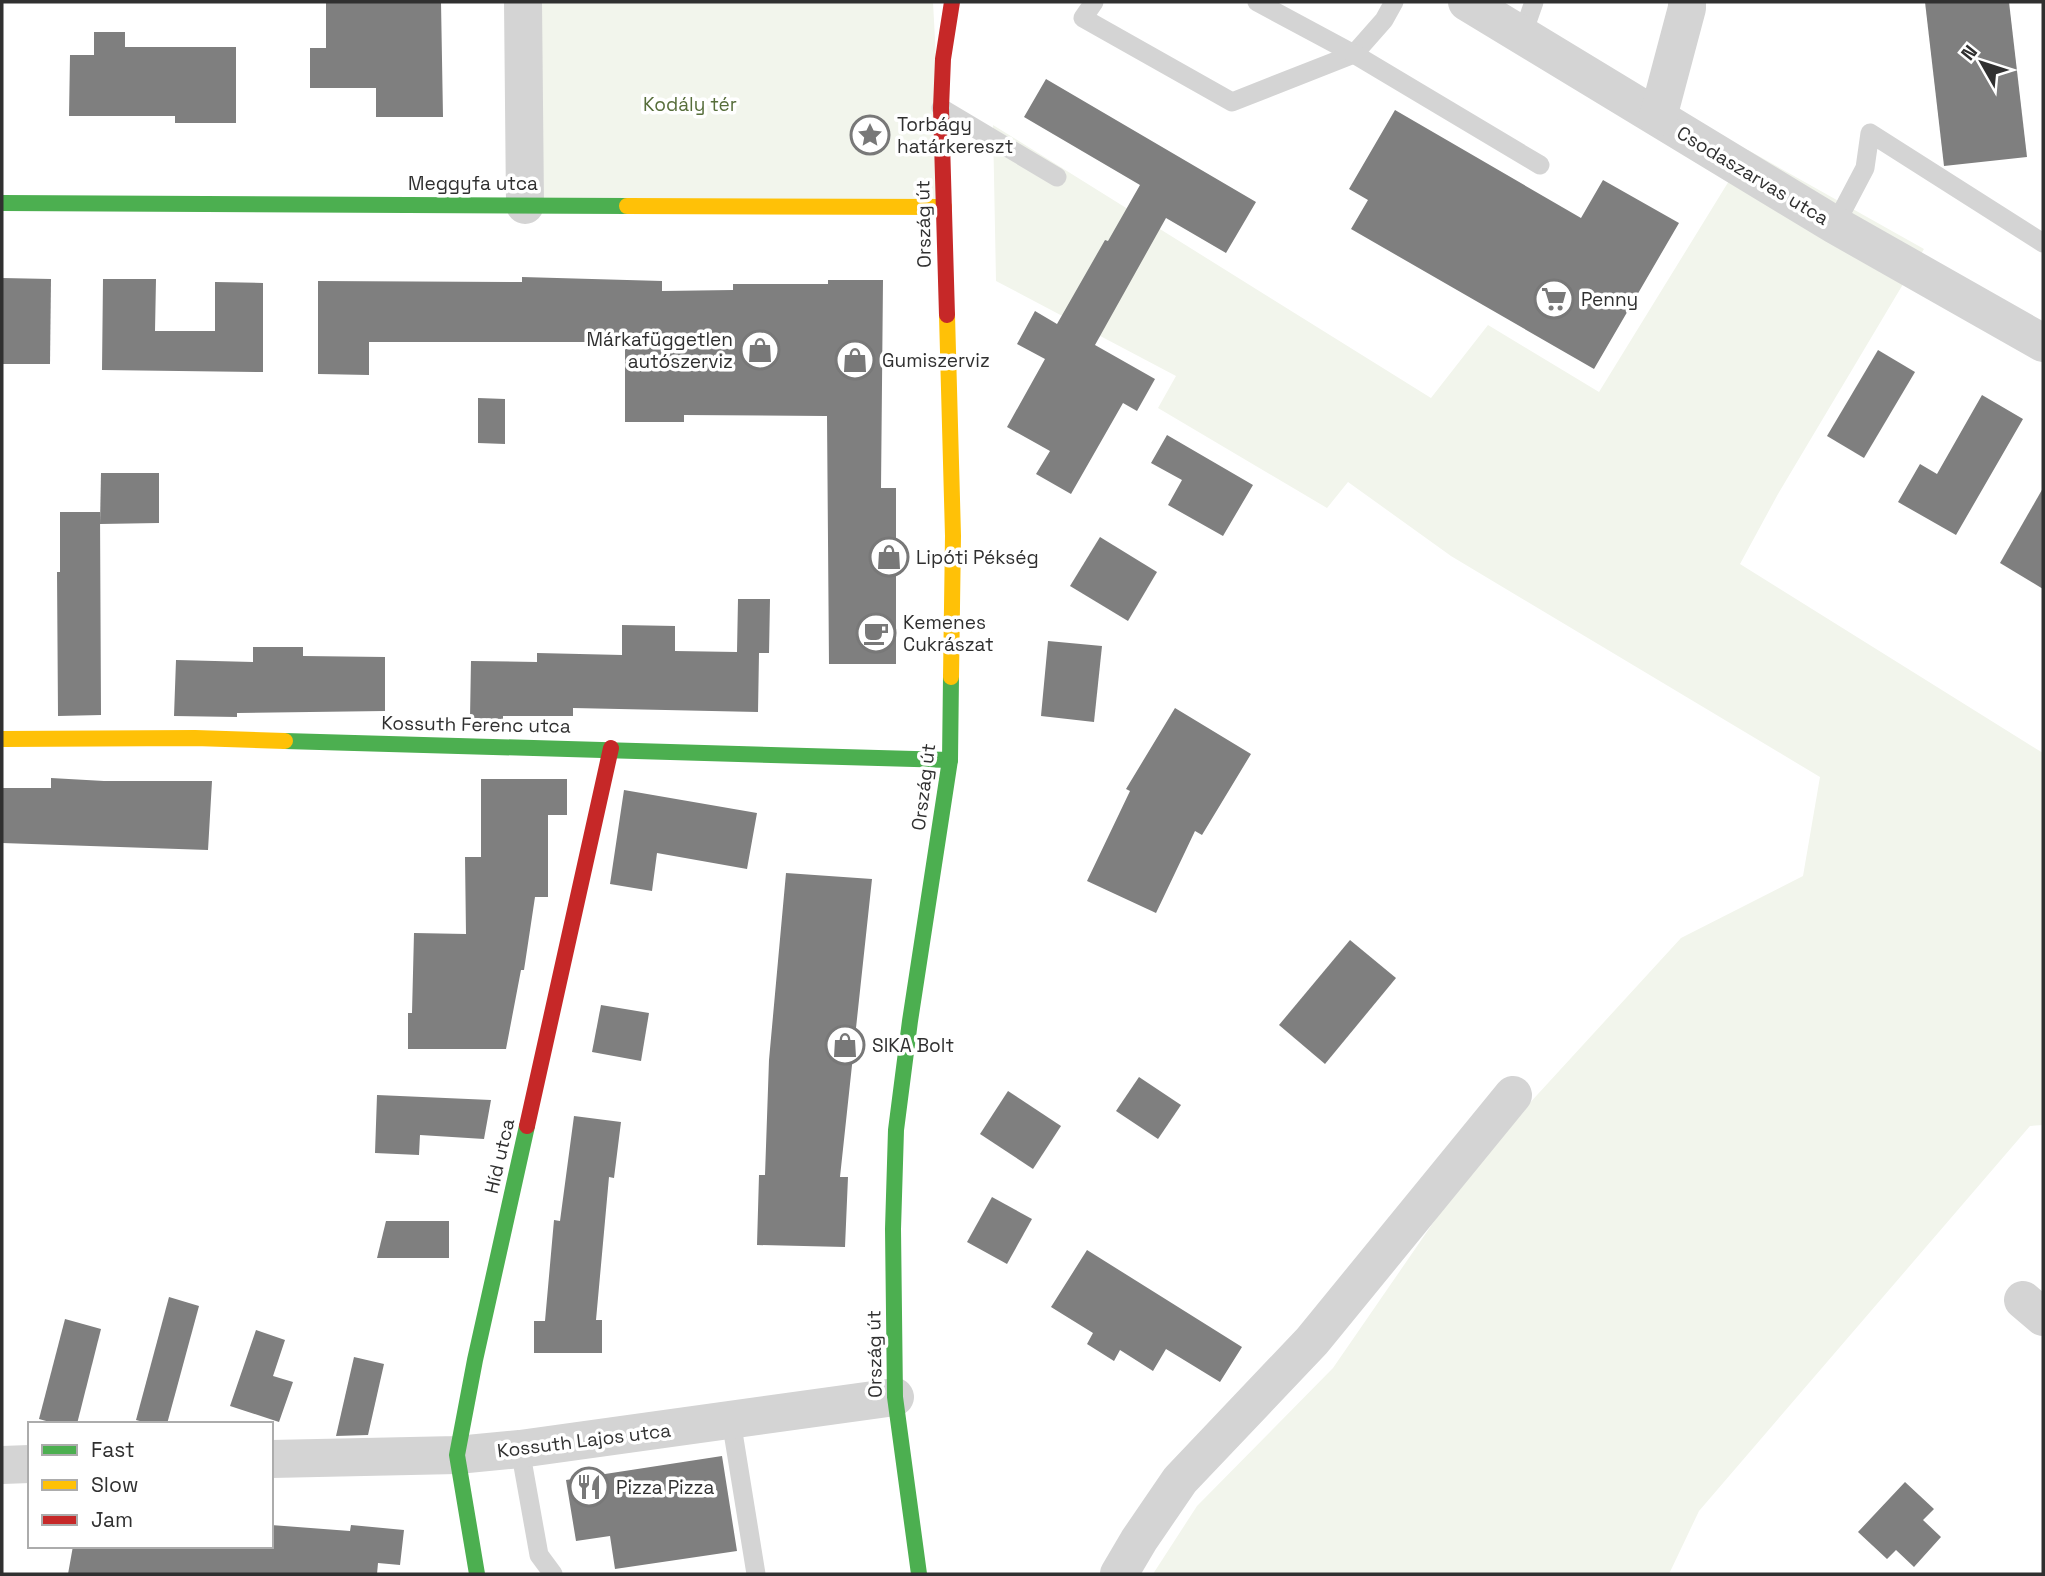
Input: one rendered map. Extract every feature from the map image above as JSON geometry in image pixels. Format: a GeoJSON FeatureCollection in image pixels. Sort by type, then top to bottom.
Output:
{"type":"FeatureCollection","features":[{"type":"Feature","properties":{"kind":"street"},"geometry":{"type":"LineString","coordinates":[[523,2],[525,205]]}},
{"type":"Feature","properties":{"kind":"street","name":"Ország út"},"geometry":{"type":"LineString","coordinates":[[919,1574],[895,1397],[892,1229],[896,1130],[950,760],[953,536],[941,108],[943,59],[952,2]]}},
{"type":"Feature","properties":{"kind":"street","name":"Csodaszarvas utca"},"geometry":{"type":"LineString","coordinates":[[1467,2],[1528,19],[1658,117],[1835,225],[2043,343]]}},
{"type":"Feature","properties":{"kind":"street"},"geometry":{"type":"LineString","coordinates":[[1658,117],[1688,8],[1686,2]]}},
{"type":"Feature","properties":{"kind":"street","name":"Meggyfa utca"},"geometry":{"type":"LineString","coordinates":[[2,203],[944,207]]}},
{"type":"Feature","properties":{"kind":"street","name":"Kossuth Ferenc utca"},"geometry":{"type":"LineString","coordinates":[[2,739],[195,738],[611,748],[950,760]]}},
{"type":"Feature","properties":{"kind":"street","name":"Híd utca"},"geometry":{"type":"LineString","coordinates":[[477,1574],[457,1455],[478,1346],[611,748]]}},
{"type":"Feature","properties":{"kind":"street"},"geometry":{"type":"LineString","coordinates":[[1119,1574],[1180,1480],[1312,1341],[1513,1095]]}},
{"type":"Feature","properties":{"kind":"street","name":"Kossuth Lajos utca"},"geometry":{"type":"LineString","coordinates":[[273,1459],[457,1455],[520,1449],[895,1397]]}},
{"type":"Feature","properties":{"kind":"street"},"geometry":{"type":"LineString","coordinates":[[2,1465],[28,1464]]}},
{"type":"Feature","properties":{"kind":"lane"},"geometry":{"type":"LineString","coordinates":[[1094,2],[1083,18],[1232,102],[1354,54],[1384,20],[1394,2]]}},
{"type":"Feature","properties":{"kind":"lane"},"geometry":{"type":"LineString","coordinates":[[1257,2],[1354,54],[1541,165]]}},
{"type":"Feature","properties":{"kind":"lane"},"geometry":{"type":"LineString","coordinates":[[941,108],[1057,177]]}},
{"type":"Feature","properties":{"kind":"lane"},"geometry":{"type":"LineString","coordinates":[[1835,225],[1865,168],[1870,133],[2043,243]]}},
{"type":"Feature","properties":{"kind":"lane"},"geometry":{"type":"LineString","coordinates":[[732,1420],[756,1574]]}},
{"type":"Feature","properties":{"kind":"lane"},"geometry":{"type":"LineString","coordinates":[[520,1449],[539,1555],[553,1574]]}},
{"type":"Feature","properties":{"kind":"green space","name":"Kodály tér"},"geometry":{"type":"Polygon","coordinates":[[[523,2],[933,2],[944,207],[525,205],[523,2]]]}},
{"type":"Feature","properties":{"kind":"green space"},"geometry":{"type":"Polygon","coordinates":[[[993,125],[1431,398],[1488,325],[1599,392],[1748,150],[1924,249],[1778,494],[1740,564],[2043,753],[2043,1125],[2030,1126],[1699,1511],[1669,1574],[1153,1574],[1197,1506],[1333,1368],[1473,1165],[1681,938],[1803,876],[1820,777],[1451,556],[1348,482],[1327,508],[1158,408],[1176,376],[996,281],[993,125]]]}},
{"type":"Feature","properties":{"kind":"building"},"geometry":{"type":"Polygon","coordinates":[[[326,2],[441,2],[443,117],[376,117],[376,88],[310,88],[310,48],[326,48],[326,2]]]}},
{"type":"Feature","properties":{"kind":"building"},"geometry":{"type":"Polygon","coordinates":[[[1925,2],[2009,2],[2027,157],[1944,166],[1925,2]]]}},
{"type":"Feature","properties":{"kind":"building"},"geometry":{"type":"Polygon","coordinates":[[[94,32],[125,32],[125,47],[236,47],[236,123],[175,123],[175,116],[69,116],[70,55],[94,55],[94,32]]]}},
{"type":"Feature","properties":{"kind":"building"},"geometry":{"type":"Polygon","coordinates":[[[1046,79],[1256,202],[1226,253],[1166,218],[1095,345],[1155,379],[1137,411],[1123,403],[1071,494],[1036,474],[1050,451],[1007,427],[1045,359],[1017,344],[1035,311],[1057,324],[1140,185],[1024,117],[1046,79]]]}},
{"type":"Feature","properties":{"kind":"building","name":"Penny"},"geometry":{"type":"Polygon","coordinates":[[[1395,110],[1581,218],[1603,180],[1679,223],[1594,369],[1351,229],[1368,200],[1349,189],[1395,110]]]}},
{"type":"Feature","properties":{"kind":"building"},"geometry":{"type":"Polygon","coordinates":[[[522,277],[662,281],[662,291],[733,290],[733,284],[828,284],[828,280],[883,280],[881,488],[896,488],[896,664],[829,664],[827,416],[684,415],[684,422],[625,422],[625,342],[369,342],[369,375],[318,374],[318,281],[522,282],[522,277]]]}},
{"type":"Feature","properties":{"kind":"building"},"geometry":{"type":"Polygon","coordinates":[[[2,278],[51,279],[50,364],[2,364],[2,278]]]}},
{"type":"Feature","properties":{"kind":"building"},"geometry":{"type":"Polygon","coordinates":[[[103,279],[156,279],[155,331],[215,331],[215,282],[263,283],[263,372],[102,370],[103,279]]]}},
{"type":"Feature","properties":{"kind":"building"},"geometry":{"type":"Polygon","coordinates":[[[1878,350],[1915,372],[1864,458],[1827,436],[1878,350]]]}},
{"type":"Feature","properties":{"kind":"building"},"geometry":{"type":"Polygon","coordinates":[[[1982,395],[2023,419],[1956,535],[1898,502],[1920,464],[1937,474],[1982,395]]]}},
{"type":"Feature","properties":{"kind":"building"},"geometry":{"type":"Polygon","coordinates":[[[478,398],[505,399],[505,444],[478,443],[478,398]]]}},
{"type":"Feature","properties":{"kind":"building"},"geometry":{"type":"Polygon","coordinates":[[[1167,435],[1253,485],[1223,536],[1168,505],[1182,480],[1151,463],[1167,435]]]}},
{"type":"Feature","properties":{"kind":"building"},"geometry":{"type":"Polygon","coordinates":[[[101,473],[159,473],[159,523],[100,524],[101,473]]]}},
{"type":"Feature","properties":{"kind":"building"},"geometry":{"type":"Polygon","coordinates":[[[2043,488],[2043,589],[2000,563],[2043,488]]]}},
{"type":"Feature","properties":{"kind":"building"},"geometry":{"type":"Polygon","coordinates":[[[60,512],[100,512],[101,715],[58,716],[57,572],[60,572],[60,512]]]}},
{"type":"Feature","properties":{"kind":"building"},"geometry":{"type":"Polygon","coordinates":[[[1100,537],[1157,572],[1128,621],[1070,586],[1100,537]]]}},
{"type":"Feature","properties":{"kind":"building"},"geometry":{"type":"Polygon","coordinates":[[[738,599],[770,599],[769,653],[759,653],[758,712],[573,708],[573,716],[470,718],[471,661],[537,662],[537,653],[622,655],[622,625],[675,626],[675,651],[737,652],[738,599]]]}},
{"type":"Feature","properties":{"kind":"building"},"geometry":{"type":"Polygon","coordinates":[[[1048,641],[1102,646],[1094,722],[1041,716],[1048,641]]]}},
{"type":"Feature","properties":{"kind":"building"},"geometry":{"type":"Polygon","coordinates":[[[253,647],[303,647],[303,656],[385,657],[385,711],[237,713],[237,717],[174,716],[176,660],[253,662],[253,647]]]}},
{"type":"Feature","properties":{"kind":"building"},"geometry":{"type":"Polygon","coordinates":[[[1175,708],[1251,754],[1202,835],[1195,831],[1156,913],[1087,881],[1130,791],[1126,789],[1175,708]]]}},
{"type":"Feature","properties":{"kind":"building"},"geometry":{"type":"Polygon","coordinates":[[[51,778],[212,781],[208,850],[2,843],[2,788],[51,788],[51,778]]]}},
{"type":"Feature","properties":{"kind":"building"},"geometry":{"type":"Polygon","coordinates":[[[481,779],[567,779],[567,815],[548,815],[548,897],[535,897],[524,970],[521,970],[506,1049],[408,1049],[408,1013],[412,1013],[414,933],[466,934],[465,857],[481,857],[481,779]]]}},
{"type":"Feature","properties":{"kind":"building"},"geometry":{"type":"Polygon","coordinates":[[[624,790],[757,813],[747,869],[657,853],[652,891],[610,884],[624,790]]]}},
{"type":"Feature","properties":{"kind":"building"},"geometry":{"type":"Polygon","coordinates":[[[786,873],[872,879],[840,1177],[848,1177],[845,1247],[757,1245],[759,1175],[765,1175],[769,1060],[786,873]]]}},
{"type":"Feature","properties":{"kind":"building"},"geometry":{"type":"Polygon","coordinates":[[[1350,940],[1396,978],[1325,1064],[1279,1025],[1350,940]]]}},
{"type":"Feature","properties":{"kind":"building"},"geometry":{"type":"Polygon","coordinates":[[[601,1005],[649,1013],[641,1061],[592,1052],[601,1005]]]}},
{"type":"Feature","properties":{"kind":"building"},"geometry":{"type":"Polygon","coordinates":[[[1139,1077],[1181,1105],[1158,1139],[1116,1111],[1139,1077]]]}},
{"type":"Feature","properties":{"kind":"building"},"geometry":{"type":"Polygon","coordinates":[[[1008,1091],[1061,1126],[1033,1169],[980,1134],[1008,1091]]]}},
{"type":"Feature","properties":{"kind":"building"},"geometry":{"type":"Polygon","coordinates":[[[377,1095],[491,1100],[484,1139],[420,1135],[419,1155],[375,1153],[377,1095]]]}},
{"type":"Feature","properties":{"kind":"building"},"geometry":{"type":"Polygon","coordinates":[[[574,1116],[621,1122],[614,1178],[609,1177],[596,1320],[602,1320],[602,1353],[534,1353],[534,1321],[545,1321],[554,1220],[560,1221],[574,1116]]]}},
{"type":"Feature","properties":{"kind":"building"},"geometry":{"type":"Polygon","coordinates":[[[992,1197],[1032,1219],[1007,1264],[967,1242],[992,1197]]]}},
{"type":"Feature","properties":{"kind":"building"},"geometry":{"type":"Polygon","coordinates":[[[386,1221],[449,1221],[449,1258],[377,1258],[386,1221]]]}},
{"type":"Feature","properties":{"kind":"building"},"geometry":{"type":"Polygon","coordinates":[[[1087,1250],[1242,1347],[1220,1382],[1166,1349],[1153,1371],[1120,1350],[1114,1361],[1087,1344],[1093,1333],[1051,1307],[1087,1250]]]}},
{"type":"Feature","properties":{"kind":"building"},"geometry":{"type":"Polygon","coordinates":[[[169,1297],[199,1306],[168,1422],[136,1420],[169,1297]]]}},
{"type":"Feature","properties":{"kind":"building"},"geometry":{"type":"Polygon","coordinates":[[[65,1319],[101,1329],[78,1422],[50,1422],[39,1419],[65,1319]]]}},
{"type":"Feature","properties":{"kind":"building"},"geometry":{"type":"Polygon","coordinates":[[[256,1330],[285,1340],[273,1376],[293,1382],[279,1422],[230,1406],[256,1330]]]}},
{"type":"Feature","properties":{"kind":"building"},"geometry":{"type":"Polygon","coordinates":[[[354,1357],[384,1364],[368,1435],[336,1436],[354,1357]]]}},
{"type":"Feature","properties":{"kind":"building"},"geometry":{"type":"Polygon","coordinates":[[[722,1456],[737,1551],[615,1569],[610,1536],[576,1541],[566,1480],[722,1456]]]}},
{"type":"Feature","properties":{"kind":"building"},"geometry":{"type":"Polygon","coordinates":[[[1905,1482],[1934,1509],[1923,1520],[1941,1537],[1914,1567],[1896,1550],[1887,1559],[1858,1532],[1905,1482]]]}},
{"type":"Feature","properties":{"kind":"building"},"geometry":{"type":"Polygon","coordinates":[[[273,1525],[350,1531],[351,1525],[404,1530],[400,1565],[378,1563],[377,1574],[68,1574],[73,1548],[273,1548],[273,1525]]]}},
{"type":"Feature","properties":{"kind":"traffic: fast"},"geometry":{"type":"LineString","coordinates":[[2,203],[627,206]]}},
{"type":"Feature","properties":{"kind":"traffic: fast"},"geometry":{"type":"LineString","coordinates":[[919,1574],[895,1397],[893,1229],[896,1130],[950,760],[951,677]]}},
{"type":"Feature","properties":{"kind":"traffic: fast"},"geometry":{"type":"LineString","coordinates":[[285,741],[950,760]]}},
{"type":"Feature","properties":{"kind":"traffic: fast"},"geometry":{"type":"LineString","coordinates":[[477,1574],[457,1455],[475,1360],[527,1126]]}},
{"type":"Feature","properties":{"kind":"traffic: slow"},"geometry":{"type":"LineString","coordinates":[[627,206],[944,207]]}},
{"type":"Feature","properties":{"kind":"traffic: slow"},"geometry":{"type":"LineString","coordinates":[[947,315],[953,536],[951,677]]}},
{"type":"Feature","properties":{"kind":"traffic: slow"},"geometry":{"type":"LineString","coordinates":[[2,739],[195,738],[285,741]]}},
{"type":"Feature","properties":{"kind":"traffic: jam"},"geometry":{"type":"LineString","coordinates":[[947,315],[941,108],[943,59],[952,2]]}},
{"type":"Feature","properties":{"kind":"traffic: jam"},"geometry":{"type":"LineString","coordinates":[[527,1126],[611,748]]}},
{"type":"Feature","properties":{"kind":"place","name":"Torbágy határkereszt"},"geometry":{"type":"Point","coordinates":[870,135]}},
{"type":"Feature","properties":{"kind":"place","name":"Penny"},"geometry":{"type":"Point","coordinates":[1554,299]}},
{"type":"Feature","properties":{"kind":"place","name":"Márkafüggetlen autószerviz"},"geometry":{"type":"Point","coordinates":[760,350]}},
{"type":"Feature","properties":{"kind":"place","name":"Gumiszerviz"},"geometry":{"type":"Point","coordinates":[855,360]}},
{"type":"Feature","properties":{"kind":"place","name":"Lipóti Pékség"},"geometry":{"type":"Point","coordinates":[889,557]}},
{"type":"Feature","properties":{"kind":"place","name":"Kemenes Cukrászat"},"geometry":{"type":"Point","coordinates":[876,633]}},
{"type":"Feature","properties":{"kind":"place","name":"SIKA Bolt"},"geometry":{"type":"Point","coordinates":[845,1045]}},
{"type":"Feature","properties":{"kind":"place","name":"Pizza Pizza"},"geometry":{"type":"Point","coordinates":[589,1487]}}]}
